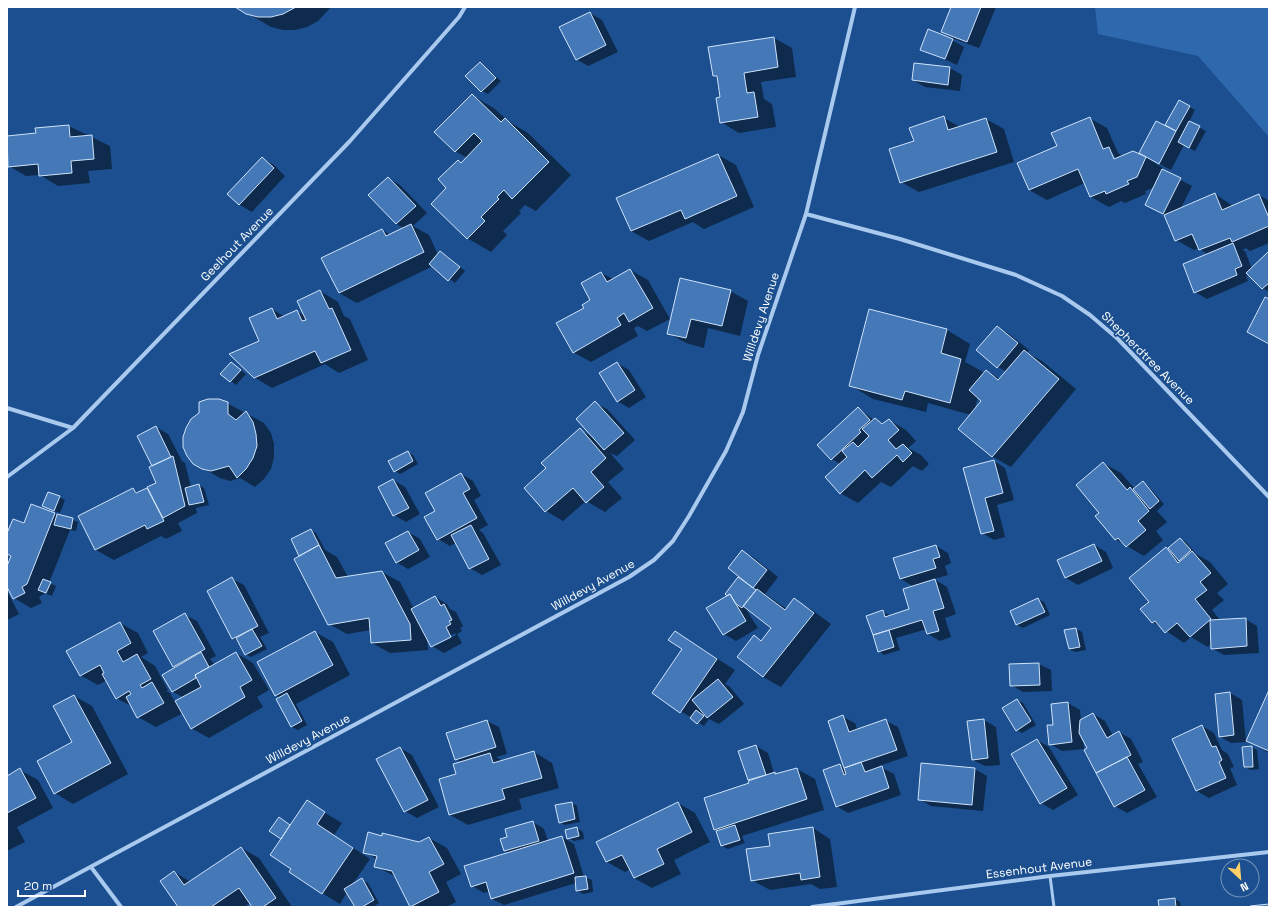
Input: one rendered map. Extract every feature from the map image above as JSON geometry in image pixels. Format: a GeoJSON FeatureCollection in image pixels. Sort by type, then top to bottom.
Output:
{"type":"FeatureCollection","features":[{"type":"Feature","properties":{"kind":"street","name":"Geelhout Avenue"},"geometry":{"type":"LineString","coordinates":[[7,477],[74,428],[350,141],[459,17],[465,7]]}},
{"type":"Feature","properties":{"kind":"street","name":"Willdevy Avenue"},"geometry":{"type":"LineString","coordinates":[[16,907],[629,577],[654,560],[673,541],[726,451],[740,418],[758,355],[806,214],[855,7]]}},
{"type":"Feature","properties":{"kind":"street","name":"Shepherdtree Avenue"},"geometry":{"type":"LineString","coordinates":[[806,214],[900,239],[1016,275],[1062,296],[1090,315],[1118,339],[1269,497]]}},
{"type":"Feature","properties":{"kind":"street"},"geometry":{"type":"LineString","coordinates":[[7,408],[74,428]]}},
{"type":"Feature","properties":{"kind":"street","name":"Essenhout Avenue"},"geometry":{"type":"LineString","coordinates":[[812,907],[1050,876],[1269,852]]}},
{"type":"Feature","properties":{"kind":"street"},"geometry":{"type":"LineString","coordinates":[[91,867],[121,907]]}},
{"type":"Feature","properties":{"kind":"lane"},"geometry":{"type":"LineString","coordinates":[[1050,876],[1054,907]]}},
{"type":"Feature","properties":{"kind":"shaded area"},"geometry":{"type":"Polygon","coordinates":[[[1095,7],[1269,7],[1269,137],[1198,56],[1098,34],[1095,7]]]}},
{"type":"Feature","properties":{"kind":"building"},"geometry":{"type":"Polygon","coordinates":[[[235,7],[296,7],[283,14],[271,17],[258,17],[246,14],[235,7]]]}},
{"type":"Feature","properties":{"kind":"building"},"geometry":{"type":"Polygon","coordinates":[[[951,7],[981,7],[967,42],[941,32],[951,7]]]}},
{"type":"Feature","properties":{"kind":"building"},"geometry":{"type":"Polygon","coordinates":[[[590,12],[606,45],[576,60],[559,27],[590,12]]]}},
{"type":"Feature","properties":{"kind":"building"},"geometry":{"type":"Polygon","coordinates":[[[928,29],[953,39],[945,59],[920,50],[928,29]]]}},
{"type":"Feature","properties":{"kind":"building"},"geometry":{"type":"Polygon","coordinates":[[[774,37],[778,67],[744,73],[747,93],[754,92],[758,117],[720,123],[716,98],[720,97],[717,76],[713,76],[708,47],[774,37]]]}},
{"type":"Feature","properties":{"kind":"building"},"geometry":{"type":"Polygon","coordinates":[[[480,62],[496,78],[481,92],[465,76],[480,62]]]}},
{"type":"Feature","properties":{"kind":"building"},"geometry":{"type":"Polygon","coordinates":[[[914,63],[950,67],[948,85],[912,80],[914,63]]]}},
{"type":"Feature","properties":{"kind":"building"},"geometry":{"type":"Polygon","coordinates":[[[472,94],[501,122],[505,118],[549,162],[512,199],[504,190],[497,197],[499,199],[481,217],[485,221],[467,239],[431,204],[446,188],[438,179],[458,160],[461,163],[482,141],[474,133],[455,152],[434,132],[472,94]]]}},
{"type":"Feature","properties":{"kind":"building"},"geometry":{"type":"Polygon","coordinates":[[[1179,100],[1190,106],[1176,131],[1165,125],[1179,100]]]}},
{"type":"Feature","properties":{"kind":"building"},"geometry":{"type":"Polygon","coordinates":[[[944,116],[948,130],[986,118],[997,152],[900,183],[889,149],[914,141],[909,128],[944,116]]]}},
{"type":"Feature","properties":{"kind":"building"},"geometry":{"type":"Polygon","coordinates":[[[1090,117],[1103,149],[1109,147],[1114,159],[1133,151],[1146,157],[1137,177],[1127,181],[1129,184],[1106,194],[1105,191],[1090,197],[1078,169],[1029,190],[1017,163],[1057,146],[1051,133],[1090,117]]]}},
{"type":"Feature","properties":{"kind":"building"},"geometry":{"type":"Polygon","coordinates":[[[1156,121],[1176,131],[1159,164],[1139,153],[1156,121]]]}},
{"type":"Feature","properties":{"kind":"building"},"geometry":{"type":"Polygon","coordinates":[[[1189,121],[1200,126],[1189,148],[1178,142],[1189,121]]]}},
{"type":"Feature","properties":{"kind":"building"},"geometry":{"type":"Polygon","coordinates":[[[69,125],[70,137],[92,135],[94,159],[71,161],[72,173],[39,176],[38,164],[8,167],[7,136],[36,133],[35,128],[69,125]]]}},
{"type":"Feature","properties":{"kind":"building"},"geometry":{"type":"Polygon","coordinates":[[[718,154],[737,196],[685,219],[681,210],[631,231],[616,198],[718,154]]]}},
{"type":"Feature","properties":{"kind":"building"},"geometry":{"type":"Polygon","coordinates":[[[262,157],[274,168],[239,205],[227,194],[262,157]]]}},
{"type":"Feature","properties":{"kind":"building"},"geometry":{"type":"Polygon","coordinates":[[[1162,169],[1181,178],[1163,214],[1145,205],[1162,169]]]}},
{"type":"Feature","properties":{"kind":"building"},"geometry":{"type":"Polygon","coordinates":[[[388,177],[416,206],[396,224],[368,195],[388,177]]]}},
{"type":"Feature","properties":{"kind":"building"},"geometry":{"type":"Polygon","coordinates":[[[1215,193],[1222,210],[1259,194],[1269,218],[1269,226],[1232,242],[1230,238],[1199,250],[1192,234],[1175,241],[1164,215],[1215,193]]]}},
{"type":"Feature","properties":{"kind":"building"},"geometry":{"type":"Polygon","coordinates":[[[411,224],[424,252],[339,293],[321,258],[382,229],[386,236],[411,224]]]}},
{"type":"Feature","properties":{"kind":"building"},"geometry":{"type":"Polygon","coordinates":[[[1233,243],[1242,266],[1235,269],[1237,275],[1194,293],[1183,264],[1233,243]]]}},
{"type":"Feature","properties":{"kind":"building"},"geometry":{"type":"Polygon","coordinates":[[[440,251],[460,267],[448,281],[429,264],[440,251]]]}},
{"type":"Feature","properties":{"kind":"building"},"geometry":{"type":"Polygon","coordinates":[[[1269,251],[1269,283],[1262,289],[1246,273],[1269,251]]]}},
{"type":"Feature","properties":{"kind":"building"},"geometry":{"type":"Polygon","coordinates":[[[630,269],[653,308],[629,322],[624,313],[617,318],[621,325],[573,353],[556,323],[584,308],[582,305],[590,300],[581,283],[601,272],[607,282],[630,269]]]}},
{"type":"Feature","properties":{"kind":"building"},"geometry":{"type":"Polygon","coordinates":[[[680,278],[731,290],[722,326],[691,319],[686,338],[667,334],[680,278]]]}},
{"type":"Feature","properties":{"kind":"building"},"geometry":{"type":"Polygon","coordinates":[[[320,290],[329,309],[332,308],[351,350],[321,363],[315,351],[254,378],[229,354],[259,341],[249,318],[272,308],[277,319],[297,310],[302,321],[306,320],[297,301],[320,290]]]}},
{"type":"Feature","properties":{"kind":"building"},"geometry":{"type":"Polygon","coordinates":[[[1265,297],[1269,299],[1269,344],[1247,332],[1265,297]]]}},
{"type":"Feature","properties":{"kind":"building"},"geometry":{"type":"Polygon","coordinates":[[[869,309],[947,329],[941,353],[961,359],[950,403],[905,391],[902,400],[849,386],[869,309]]]}},
{"type":"Feature","properties":{"kind":"building"},"geometry":{"type":"Polygon","coordinates":[[[997,326],[1018,343],[997,368],[976,350],[997,326]]]}},
{"type":"Feature","properties":{"kind":"building"},"geometry":{"type":"Polygon","coordinates":[[[1024,350],[1059,379],[992,457],[958,429],[981,401],[969,390],[986,370],[998,380],[1024,350]]]}},
{"type":"Feature","properties":{"kind":"building"},"geometry":{"type":"Polygon","coordinates":[[[231,362],[241,370],[230,382],[220,374],[231,362]]]}},
{"type":"Feature","properties":{"kind":"building"},"geometry":{"type":"Polygon","coordinates":[[[617,362],[635,390],[617,402],[599,373],[617,362]]]}},
{"type":"Feature","properties":{"kind":"building"},"geometry":{"type":"Polygon","coordinates":[[[208,399],[219,399],[228,402],[228,414],[236,420],[246,411],[253,422],[257,446],[253,458],[246,469],[237,478],[229,466],[211,471],[202,469],[193,464],[183,447],[183,437],[186,428],[191,419],[199,413],[199,402],[208,399]]]}},
{"type":"Feature","properties":{"kind":"building"},"geometry":{"type":"Polygon","coordinates":[[[595,401],[624,433],[604,450],[576,419],[595,401]]]}},
{"type":"Feature","properties":{"kind":"building"},"geometry":{"type":"Polygon","coordinates":[[[858,407],[870,420],[859,430],[861,432],[831,460],[817,445],[858,407]]]}},
{"type":"Feature","properties":{"kind":"building"},"geometry":{"type":"Polygon","coordinates":[[[875,418],[882,424],[889,419],[899,430],[888,440],[896,449],[903,444],[912,453],[903,462],[897,455],[872,478],[865,470],[840,494],[825,477],[847,457],[842,451],[853,442],[858,447],[869,436],[862,429],[875,418]]]}},
{"type":"Feature","properties":{"kind":"building"},"geometry":{"type":"Polygon","coordinates":[[[156,426],[171,457],[152,466],[137,436],[156,426]]]}},
{"type":"Feature","properties":{"kind":"building"},"geometry":{"type":"Polygon","coordinates":[[[580,428],[606,458],[591,472],[604,487],[586,503],[573,488],[545,512],[524,488],[546,468],[541,463],[580,428]]]}},
{"type":"Feature","properties":{"kind":"building"},"geometry":{"type":"Polygon","coordinates":[[[408,451],[413,461],[394,472],[388,461],[408,451]]]}},
{"type":"Feature","properties":{"kind":"building"},"geometry":{"type":"Polygon","coordinates":[[[173,456],[185,506],[163,518],[147,487],[156,483],[149,467],[173,456]]]}},
{"type":"Feature","properties":{"kind":"building"},"geometry":{"type":"Polygon","coordinates":[[[994,460],[1003,493],[985,498],[994,531],[981,534],[963,468],[994,460]]]}},
{"type":"Feature","properties":{"kind":"building"},"geometry":{"type":"Polygon","coordinates":[[[1103,462],[1127,490],[1130,487],[1149,511],[1138,521],[1146,530],[1126,547],[1118,538],[1115,540],[1095,516],[1099,513],[1076,485],[1103,462]]]}},
{"type":"Feature","properties":{"kind":"building"},"geometry":{"type":"Polygon","coordinates":[[[461,473],[470,489],[463,493],[477,518],[437,540],[424,517],[435,511],[425,493],[461,473]]]}},
{"type":"Feature","properties":{"kind":"building"},"geometry":{"type":"Polygon","coordinates":[[[393,479],[409,508],[393,516],[378,487],[393,479]]]}},
{"type":"Feature","properties":{"kind":"building"},"geometry":{"type":"Polygon","coordinates":[[[1143,481],[1159,501],[1150,509],[1133,489],[1143,481]]]}},
{"type":"Feature","properties":{"kind":"building"},"geometry":{"type":"Polygon","coordinates":[[[199,484],[204,502],[189,505],[185,488],[199,484]]]}},
{"type":"Feature","properties":{"kind":"building"},"geometry":{"type":"Polygon","coordinates":[[[133,488],[136,493],[147,488],[164,521],[147,529],[145,525],[95,550],[78,516],[133,488]]]}},
{"type":"Feature","properties":{"kind":"building"},"geometry":{"type":"Polygon","coordinates":[[[48,492],[60,496],[54,511],[42,506],[48,492]]]}},
{"type":"Feature","properties":{"kind":"building"},"geometry":{"type":"Polygon","coordinates":[[[31,504],[55,513],[27,584],[22,587],[25,593],[13,599],[7,587],[7,566],[11,556],[7,554],[7,533],[13,519],[24,523],[31,504]]]}},
{"type":"Feature","properties":{"kind":"building"},"geometry":{"type":"Polygon","coordinates":[[[57,514],[73,518],[71,529],[54,525],[57,514]]]}},
{"type":"Feature","properties":{"kind":"building"},"geometry":{"type":"Polygon","coordinates":[[[471,525],[489,559],[469,569],[451,535],[471,525]]]}},
{"type":"Feature","properties":{"kind":"building"},"geometry":{"type":"Polygon","coordinates":[[[311,529],[319,545],[299,556],[291,539],[311,529]]]}},
{"type":"Feature","properties":{"kind":"building"},"geometry":{"type":"Polygon","coordinates":[[[408,531],[419,550],[396,563],[385,543],[408,531]]]}},
{"type":"Feature","properties":{"kind":"building"},"geometry":{"type":"Polygon","coordinates":[[[1180,538],[1191,550],[1179,561],[1168,548],[1180,538]]]}},
{"type":"Feature","properties":{"kind":"building"},"geometry":{"type":"Polygon","coordinates":[[[1094,544],[1102,561],[1065,578],[1057,560],[1094,544]]]}},
{"type":"Feature","properties":{"kind":"building"},"geometry":{"type":"Polygon","coordinates":[[[319,545],[336,578],[382,571],[410,624],[411,640],[371,643],[369,618],[328,625],[294,559],[319,545]]]}},
{"type":"Feature","properties":{"kind":"building"},"geometry":{"type":"Polygon","coordinates":[[[936,545],[940,557],[933,559],[936,568],[900,579],[893,558],[936,545]]]}},
{"type":"Feature","properties":{"kind":"building"},"geometry":{"type":"Polygon","coordinates":[[[1166,547],[1178,563],[1192,551],[1211,573],[1200,582],[1207,590],[1195,599],[1211,619],[1190,637],[1177,623],[1165,633],[1155,621],[1152,623],[1140,609],[1149,602],[1129,578],[1166,547]]]}},
{"type":"Feature","properties":{"kind":"building"},"geometry":{"type":"Polygon","coordinates":[[[742,550],[767,570],[753,588],[728,568],[742,550]]]}},
{"type":"Feature","properties":{"kind":"building"},"geometry":{"type":"Polygon","coordinates":[[[232,577],[258,626],[232,639],[207,591],[232,577]]]}},
{"type":"Feature","properties":{"kind":"building"},"geometry":{"type":"Polygon","coordinates":[[[738,577],[756,590],[742,608],[735,603],[730,594],[727,596],[725,594],[738,577]]]}},
{"type":"Feature","properties":{"kind":"building"},"geometry":{"type":"Polygon","coordinates":[[[43,579],[51,582],[46,593],[38,590],[43,579]]]}},
{"type":"Feature","properties":{"kind":"building"},"geometry":{"type":"Polygon","coordinates":[[[935,579],[944,608],[933,611],[939,631],[927,634],[922,620],[873,635],[866,616],[883,610],[885,617],[909,609],[903,589],[935,579]]]}},
{"type":"Feature","properties":{"kind":"building"},"geometry":{"type":"Polygon","coordinates":[[[757,589],[785,610],[794,598],[814,613],[763,677],[737,657],[754,635],[761,641],[771,628],[743,606],[757,589]]]}},
{"type":"Feature","properties":{"kind":"building"},"geometry":{"type":"Polygon","coordinates":[[[730,594],[746,621],[723,635],[706,608],[730,594]]]}},
{"type":"Feature","properties":{"kind":"building"},"geometry":{"type":"Polygon","coordinates":[[[435,596],[441,606],[444,604],[452,620],[449,621],[451,624],[446,627],[451,637],[431,647],[411,609],[435,596]]]}},
{"type":"Feature","properties":{"kind":"building"},"geometry":{"type":"Polygon","coordinates":[[[1038,598],[1045,612],[1016,625],[1010,611],[1038,598]]]}},
{"type":"Feature","properties":{"kind":"building"},"geometry":{"type":"Polygon","coordinates":[[[185,613],[205,649],[173,667],[153,631],[185,613]]]}},
{"type":"Feature","properties":{"kind":"building"},"geometry":{"type":"Polygon","coordinates":[[[1246,618],[1247,646],[1211,649],[1210,620],[1246,618]]]}},
{"type":"Feature","properties":{"kind":"building"},"geometry":{"type":"Polygon","coordinates":[[[120,622],[131,643],[117,651],[123,662],[137,654],[151,679],[140,685],[142,688],[152,682],[164,703],[137,718],[126,697],[131,694],[129,691],[116,699],[102,674],[104,673],[100,665],[80,676],[66,651],[120,622]]]}},
{"type":"Feature","properties":{"kind":"building"},"geometry":{"type":"Polygon","coordinates":[[[1076,628],[1080,647],[1069,649],[1064,630],[1076,628]]]}},
{"type":"Feature","properties":{"kind":"building"},"geometry":{"type":"Polygon","coordinates":[[[252,629],[262,646],[245,655],[236,638],[252,629]]]}},
{"type":"Feature","properties":{"kind":"building"},"geometry":{"type":"Polygon","coordinates":[[[889,630],[894,647],[878,652],[873,635],[889,630]]]}},
{"type":"Feature","properties":{"kind":"building"},"geometry":{"type":"Polygon","coordinates":[[[315,631],[333,665],[275,696],[257,662],[315,631]]]}},
{"type":"Feature","properties":{"kind":"building"},"geometry":{"type":"Polygon","coordinates":[[[675,631],[717,659],[680,713],[652,693],[682,649],[668,640],[675,631]]]}},
{"type":"Feature","properties":{"kind":"building"},"geometry":{"type":"Polygon","coordinates":[[[201,652],[209,667],[195,675],[196,678],[172,692],[162,675],[201,652]]]}},
{"type":"Feature","properties":{"kind":"building"},"geometry":{"type":"Polygon","coordinates":[[[236,652],[252,680],[240,687],[245,697],[191,729],[175,701],[201,687],[195,675],[236,652]]]}},
{"type":"Feature","properties":{"kind":"building"},"geometry":{"type":"Polygon","coordinates":[[[1039,663],[1040,685],[1010,686],[1009,664],[1039,663]]]}},
{"type":"Feature","properties":{"kind":"building"},"geometry":{"type":"Polygon","coordinates":[[[718,679],[733,697],[707,718],[692,700],[718,679]]]}},
{"type":"Feature","properties":{"kind":"building"},"geometry":{"type":"Polygon","coordinates":[[[1269,690],[1269,751],[1246,741],[1269,690]]]}},
{"type":"Feature","properties":{"kind":"building"},"geometry":{"type":"Polygon","coordinates":[[[1230,692],[1234,735],[1219,737],[1215,694],[1230,692]]]}},
{"type":"Feature","properties":{"kind":"building"},"geometry":{"type":"Polygon","coordinates":[[[287,693],[302,721],[291,727],[276,699],[287,693]]]}},
{"type":"Feature","properties":{"kind":"building"},"geometry":{"type":"Polygon","coordinates":[[[74,695],[111,763],[54,794],[37,761],[72,742],[53,706],[74,695]]]}},
{"type":"Feature","properties":{"kind":"building"},"geometry":{"type":"Polygon","coordinates":[[[1017,699],[1031,721],[1016,731],[1002,708],[1017,699]]]}},
{"type":"Feature","properties":{"kind":"building"},"geometry":{"type":"Polygon","coordinates":[[[1068,702],[1072,742],[1049,745],[1047,725],[1053,725],[1051,704],[1068,702]]]}},
{"type":"Feature","properties":{"kind":"building"},"geometry":{"type":"Polygon","coordinates":[[[696,710],[704,716],[697,724],[690,718],[696,710]]]}},
{"type":"Feature","properties":{"kind":"building"},"geometry":{"type":"Polygon","coordinates":[[[1093,713],[1107,738],[1119,731],[1131,755],[1096,773],[1084,750],[1087,748],[1079,733],[1080,720],[1093,713]]]}},
{"type":"Feature","properties":{"kind":"building"},"geometry":{"type":"Polygon","coordinates":[[[843,715],[849,732],[886,719],[897,750],[844,768],[828,721],[843,715]]]}},
{"type":"Feature","properties":{"kind":"building"},"geometry":{"type":"Polygon","coordinates":[[[984,719],[988,758],[972,760],[967,721],[984,719]]]}},
{"type":"Feature","properties":{"kind":"building"},"geometry":{"type":"Polygon","coordinates":[[[487,720],[496,747],[455,760],[446,733],[487,720]]]}},
{"type":"Feature","properties":{"kind":"building"},"geometry":{"type":"Polygon","coordinates":[[[1202,725],[1212,747],[1216,746],[1222,760],[1219,762],[1226,778],[1196,791],[1172,739],[1202,725]]]}},
{"type":"Feature","properties":{"kind":"building"},"geometry":{"type":"Polygon","coordinates":[[[1037,739],[1067,788],[1040,804],[1011,754],[1037,739]]]}},
{"type":"Feature","properties":{"kind":"building"},"geometry":{"type":"Polygon","coordinates":[[[756,745],[766,775],[748,780],[738,751],[756,745]]]}},
{"type":"Feature","properties":{"kind":"building"},"geometry":{"type":"Polygon","coordinates":[[[1252,746],[1253,767],[1244,767],[1242,747],[1252,746]]]}},
{"type":"Feature","properties":{"kind":"building"},"geometry":{"type":"Polygon","coordinates":[[[400,747],[428,800],[404,812],[376,759],[400,747]]]}},
{"type":"Feature","properties":{"kind":"building"},"geometry":{"type":"Polygon","coordinates":[[[534,751],[542,778],[502,789],[505,799],[449,815],[439,779],[456,774],[453,764],[490,753],[493,763],[534,751]]]}},
{"type":"Feature","properties":{"kind":"building"},"geometry":{"type":"Polygon","coordinates":[[[1127,757],[1145,790],[1114,807],[1096,773],[1127,757]]]}},
{"type":"Feature","properties":{"kind":"building"},"geometry":{"type":"Polygon","coordinates":[[[861,762],[865,772],[882,766],[889,788],[836,807],[823,770],[840,764],[844,775],[846,774],[844,768],[861,762]]]}},
{"type":"Feature","properties":{"kind":"building"},"geometry":{"type":"Polygon","coordinates":[[[921,763],[975,768],[972,805],[918,800],[921,763]]]}},
{"type":"Feature","properties":{"kind":"building"},"geometry":{"type":"Polygon","coordinates":[[[20,768],[36,798],[7,813],[7,776],[20,768]]]}},
{"type":"Feature","properties":{"kind":"building"},"geometry":{"type":"Polygon","coordinates":[[[797,768],[807,799],[714,830],[704,798],[749,783],[748,781],[775,772],[775,774],[797,768]]]}},
{"type":"Feature","properties":{"kind":"building"},"geometry":{"type":"Polygon","coordinates":[[[307,800],[325,812],[317,824],[353,848],[322,894],[289,872],[291,869],[270,855],[307,800]]]}},
{"type":"Feature","properties":{"kind":"building"},"geometry":{"type":"Polygon","coordinates":[[[572,802],[575,819],[559,823],[555,805],[572,802]]]}},
{"type":"Feature","properties":{"kind":"building"},"geometry":{"type":"Polygon","coordinates":[[[678,802],[692,832],[657,849],[664,864],[634,878],[622,855],[606,862],[596,842],[678,802]]]}},
{"type":"Feature","properties":{"kind":"building"},"geometry":{"type":"Polygon","coordinates":[[[279,817],[290,825],[281,839],[269,831],[279,817]]]}},
{"type":"Feature","properties":{"kind":"building"},"geometry":{"type":"Polygon","coordinates":[[[533,821],[539,841],[504,851],[500,839],[507,837],[505,829],[533,821]]]}},
{"type":"Feature","properties":{"kind":"building"},"geometry":{"type":"Polygon","coordinates":[[[735,825],[740,840],[721,846],[716,831],[735,825]]]}},
{"type":"Feature","properties":{"kind":"building"},"geometry":{"type":"Polygon","coordinates":[[[577,827],[579,836],[567,839],[565,830],[577,827]]]}},
{"type":"Feature","properties":{"kind":"building"},"geometry":{"type":"Polygon","coordinates":[[[813,827],[820,877],[801,880],[800,873],[751,881],[746,849],[770,846],[768,834],[813,827]]]}},
{"type":"Feature","properties":{"kind":"building"},"geometry":{"type":"Polygon","coordinates":[[[368,832],[382,836],[382,833],[419,842],[429,837],[444,864],[429,872],[439,892],[410,907],[392,871],[374,867],[377,856],[363,853],[368,832]]]}},
{"type":"Feature","properties":{"kind":"building"},"geometry":{"type":"Polygon","coordinates":[[[562,836],[574,873],[491,899],[486,882],[471,887],[464,866],[562,836]]]}},
{"type":"Feature","properties":{"kind":"building"},"geometry":{"type":"Polygon","coordinates":[[[241,847],[276,898],[263,907],[252,907],[239,888],[211,907],[178,907],[160,881],[174,871],[184,885],[241,847]]]}},
{"type":"Feature","properties":{"kind":"building"},"geometry":{"type":"Polygon","coordinates":[[[586,876],[588,889],[576,891],[575,877],[586,876]]]}},
{"type":"Feature","properties":{"kind":"building"},"geometry":{"type":"Polygon","coordinates":[[[362,878],[374,900],[362,907],[355,907],[344,889],[362,878]]]}},
{"type":"Feature","properties":{"kind":"building"},"geometry":{"type":"Polygon","coordinates":[[[1175,898],[1176,907],[1159,907],[1158,900],[1175,898]]]}},
{"type":"Feature","properties":{"kind":"building"},"geometry":{"type":"Polygon","coordinates":[[[1269,904],[1269,907],[1250,907],[1250,906],[1269,904]]]}}]}
